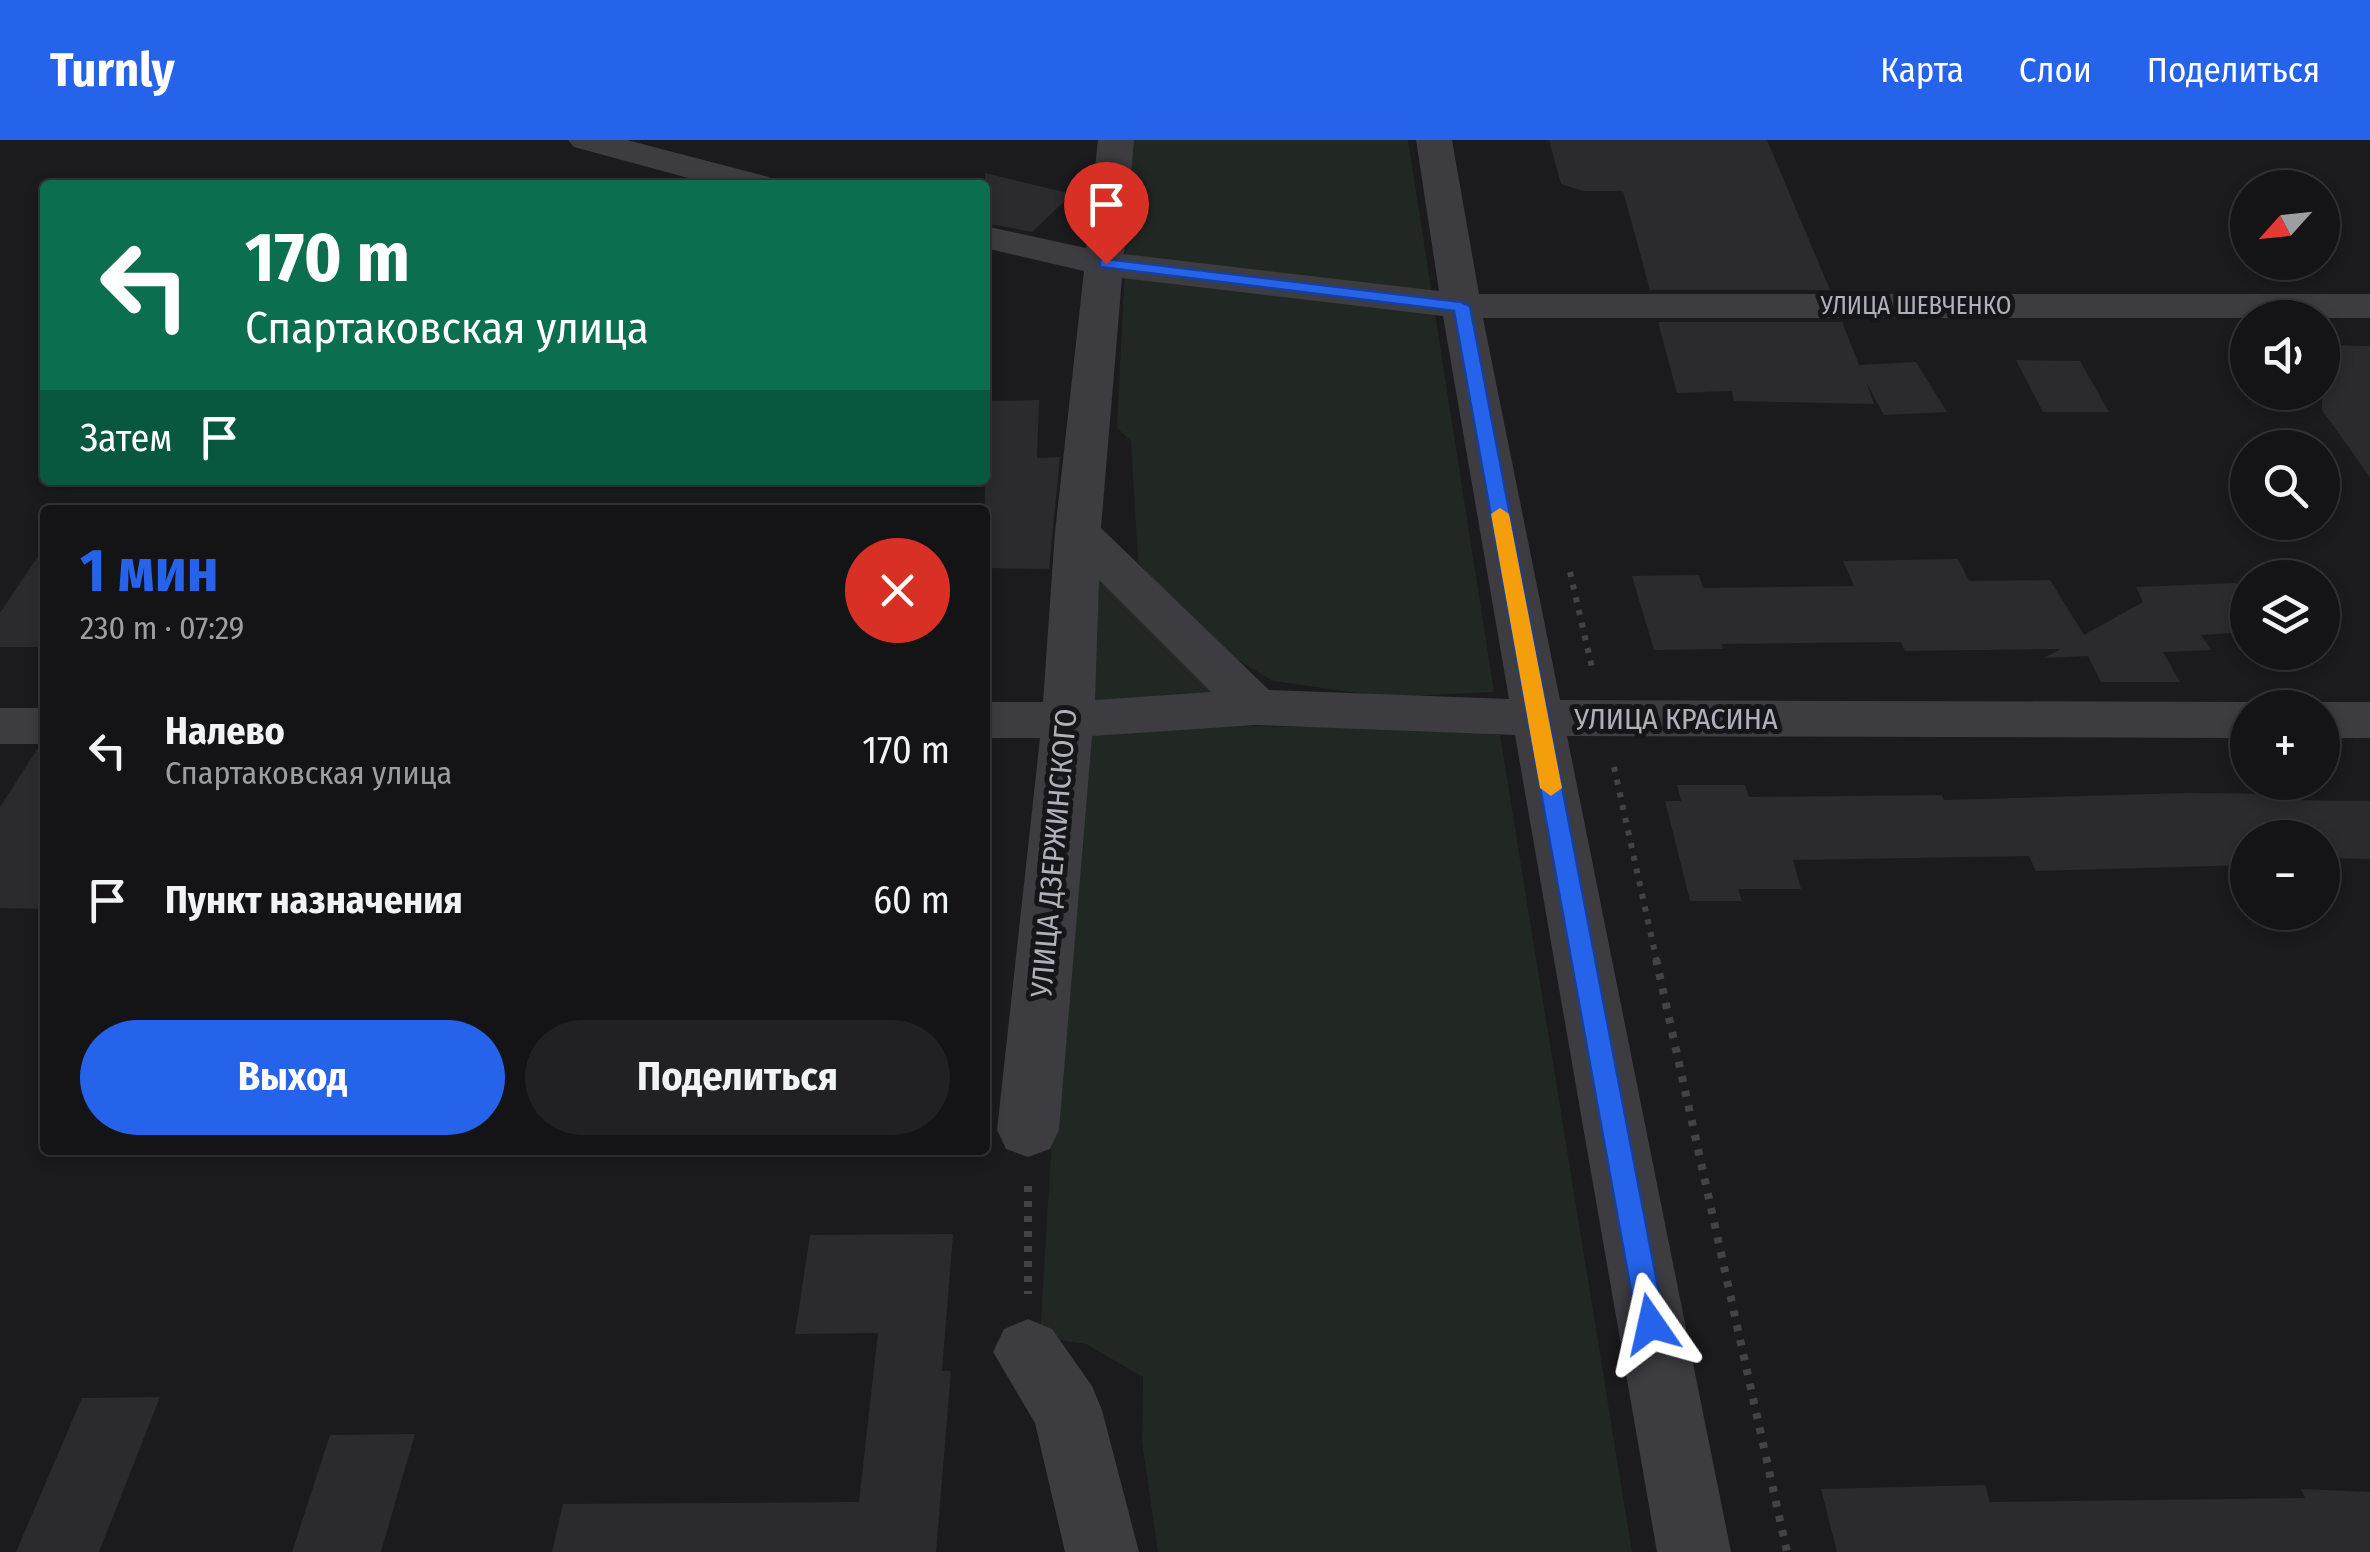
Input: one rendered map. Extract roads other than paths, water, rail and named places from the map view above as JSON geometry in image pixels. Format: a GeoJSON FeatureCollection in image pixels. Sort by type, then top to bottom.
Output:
{"type":"FeatureCollection","features":[{"type":"Feature","properties":{"kind":"street"},"geometry":{"type":"LineString","coordinates":[[586,140],[737,180]]}},
{"type":"Feature","properties":{"kind":"street","name":"УЛИЦА ДЗЕРЖИНСКОГО"},"geometry":{"type":"LineString","coordinates":[[1028,1130],[1068,720],[1078,532],[1116,140]]}},
{"type":"Feature","properties":{"kind":"street"},"geometry":{"type":"LineString","coordinates":[[1434,140],[1461,306],[1694,1552]]}},
{"type":"Feature","properties":{"kind":"street","name":"УЛИЦА ШЕВЧЕНКО"},"geometry":{"type":"LineString","coordinates":[[990,238],[1106,264],[1461,306],[2370,306]]}},
{"type":"Feature","properties":{"kind":"street"},"geometry":{"type":"LineString","coordinates":[[1078,532],[1256,707]]}},
{"type":"Feature","properties":{"kind":"street","name":"УЛИЦА КРАСИНА"},"geometry":{"type":"LineString","coordinates":[[990,720],[1068,720],[1256,707],[1538,718],[2230,720]]}},
{"type":"Feature","properties":{"kind":"street"},"geometry":{"type":"LineString","coordinates":[[2340,720],[2370,720]]}},
{"type":"Feature","properties":{"kind":"street"},"geometry":{"type":"LineString","coordinates":[[0,726],[40,726]]}},
{"type":"Feature","properties":{"kind":"street"},"geometry":{"type":"LineString","coordinates":[[1028,1352],[1067,1410],[1102,1552]]}}]}
